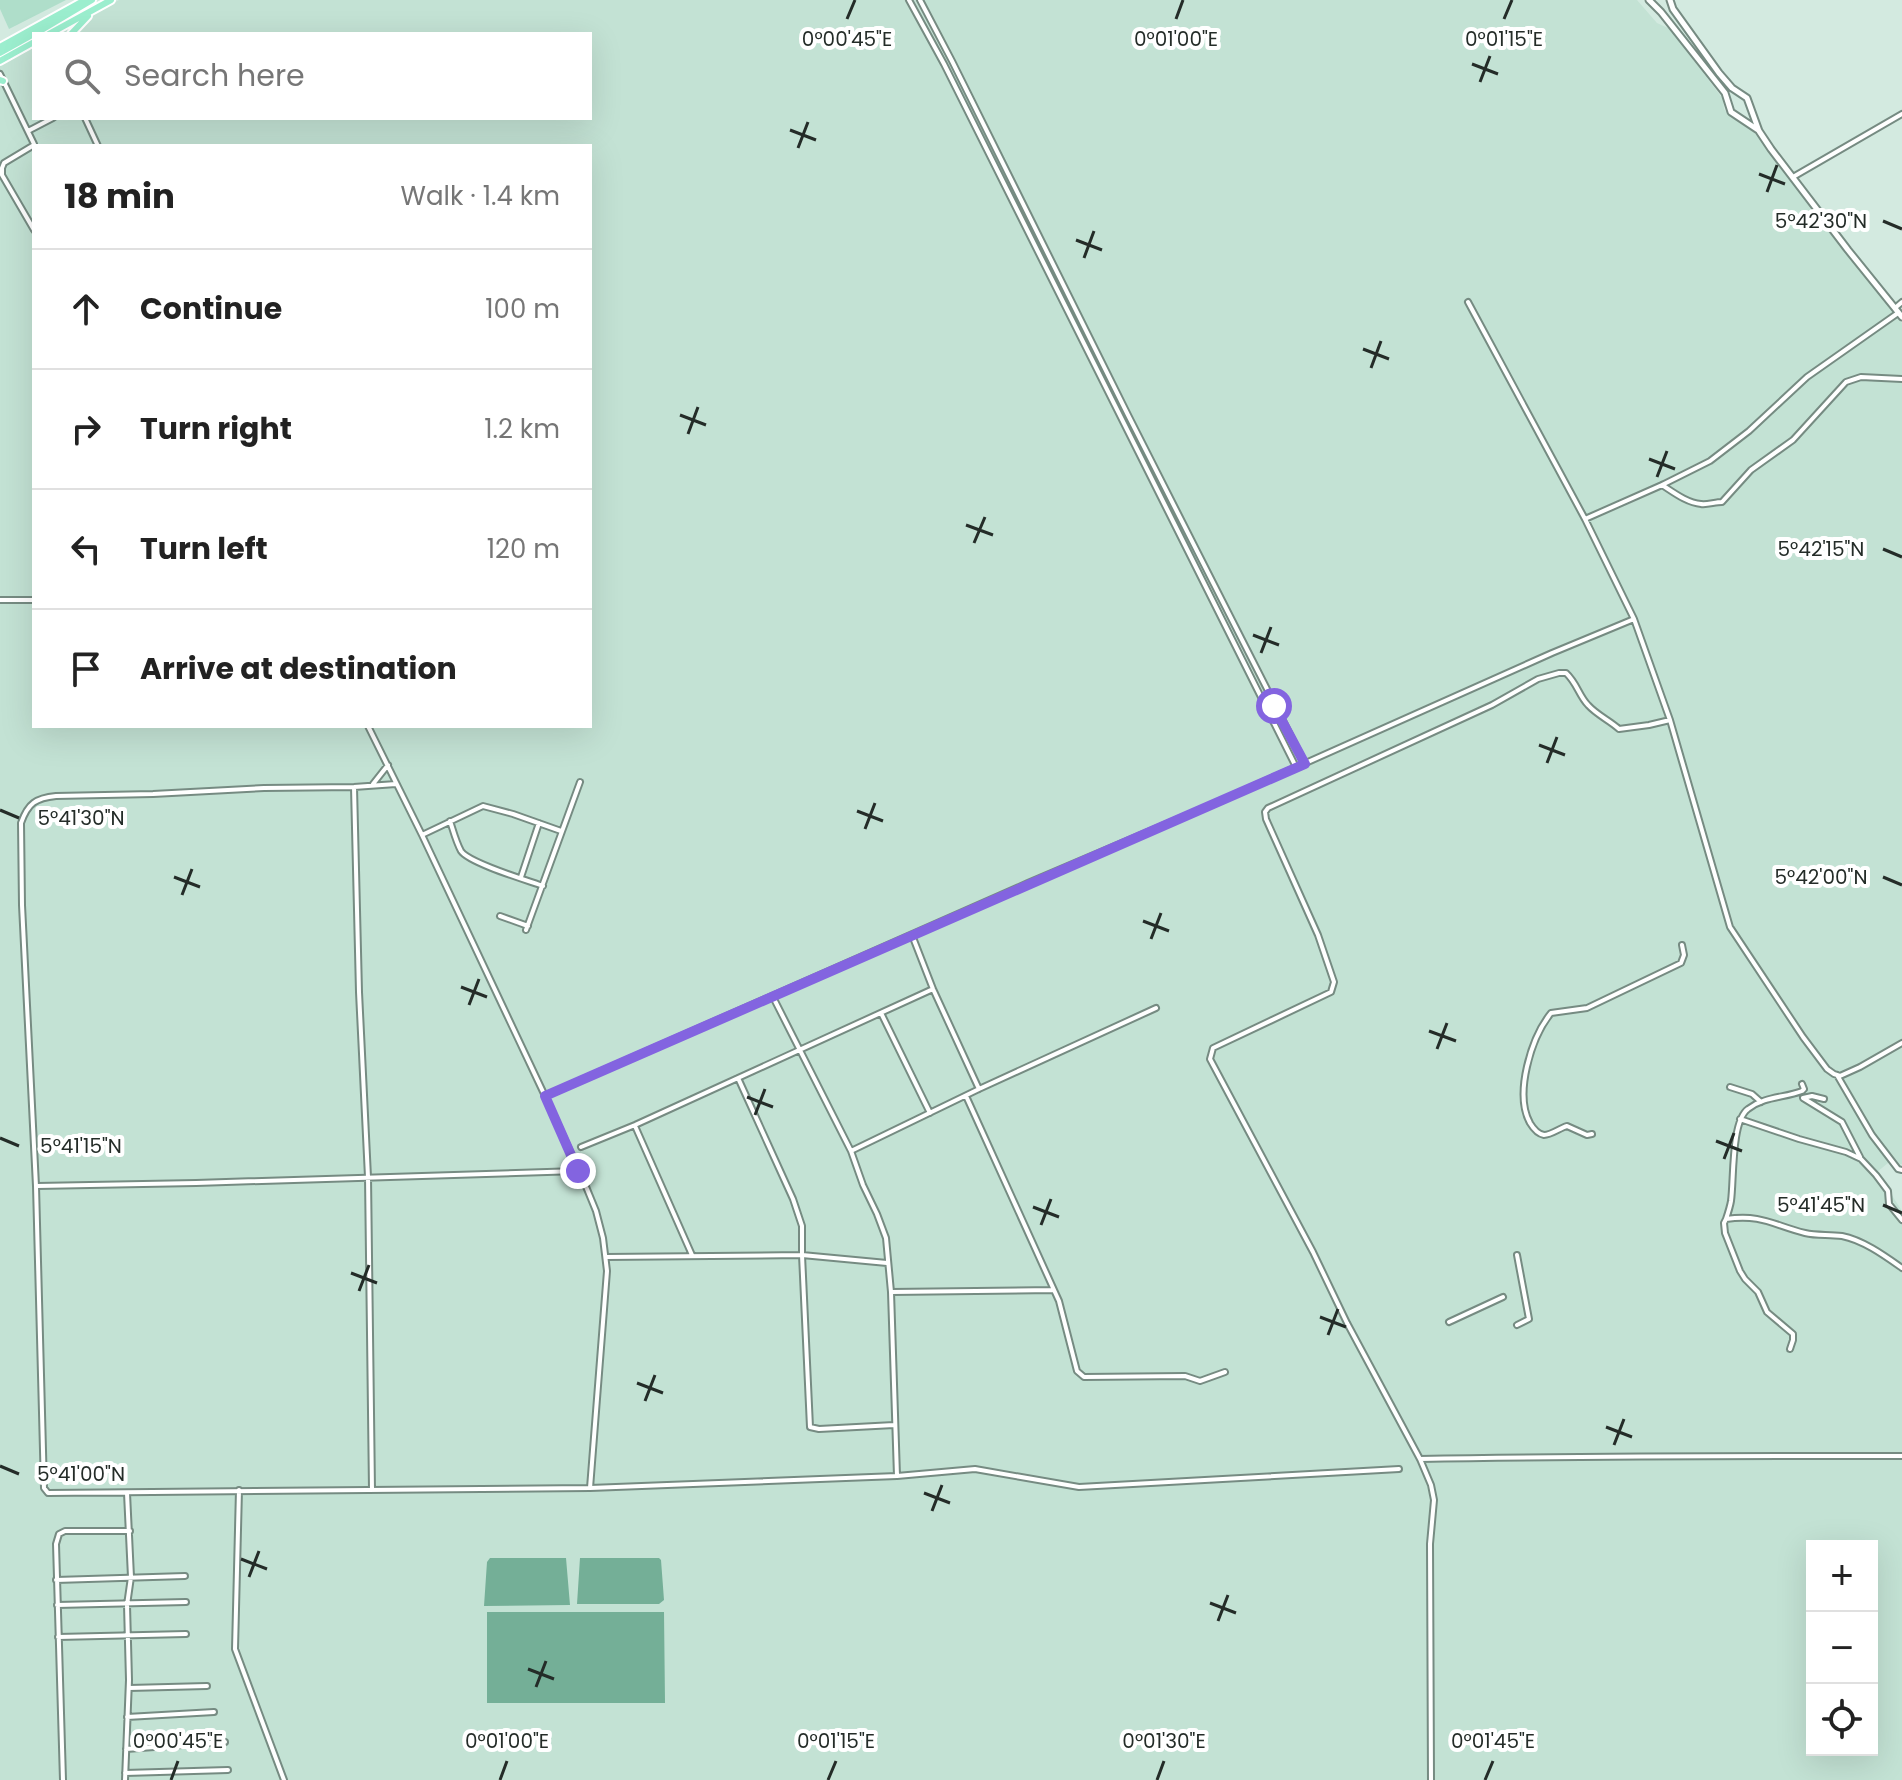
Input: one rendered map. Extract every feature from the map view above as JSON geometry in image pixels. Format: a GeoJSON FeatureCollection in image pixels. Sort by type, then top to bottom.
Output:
{"type":"FeatureCollection","features":[{"type":"Feature","properties":{"kind":"highway"},"geometry":{"type":"LineString","coordinates":[[0,47],[85,0]]}},
{"type":"Feature","properties":{"kind":"highway"},"geometry":{"type":"LineString","coordinates":[[40,32],[92,0]]}},
{"type":"Feature","properties":{"kind":"highway"},"geometry":{"type":"LineString","coordinates":[[53,32],[111,0]]}},
{"type":"Feature","properties":{"kind":"highway"},"geometry":{"type":"LineString","coordinates":[[73,32],[98,7]]}},
{"type":"Feature","properties":{"kind":"highway"},"geometry":{"type":"LineString","coordinates":[[0,53],[32,37]]}},
{"type":"Feature","properties":{"kind":"highway"},"geometry":{"type":"LineString","coordinates":[[0,61],[32,37]]}},
{"type":"Feature","properties":{"kind":"main road"},"geometry":{"type":"LineString","coordinates":[[1649,0],[1725,93],[1735,115],[1759,131]]}},
{"type":"Feature","properties":{"kind":"main road"},"geometry":{"type":"LineString","coordinates":[[1657,8],[1663,7],[1669,0],[1719,73],[1732,88],[1747,98],[1759,131],[1848,250],[1899,312]]}},
{"type":"Feature","properties":{"kind":"main road"},"geometry":{"type":"LineString","coordinates":[[1728,105],[1733,98],[1742,94]]}},
{"type":"Feature","properties":{"kind":"main road"},"geometry":{"type":"LineString","coordinates":[[1735,115],[1744,114],[1750,107]]}},
{"type":"Feature","properties":{"kind":"street"},"geometry":{"type":"LineString","coordinates":[[909,0],[1296,767]]}},
{"type":"Feature","properties":{"kind":"street"},"geometry":{"type":"LineString","coordinates":[[920,0],[1305,764]]}},
{"type":"Feature","properties":{"kind":"street"},"geometry":{"type":"LineString","coordinates":[[0,74],[34,144]]}},
{"type":"Feature","properties":{"kind":"street"},"geometry":{"type":"LineString","coordinates":[[1793,177],[1902,114]]}},
{"type":"Feature","properties":{"kind":"street"},"geometry":{"type":"LineString","coordinates":[[28,131],[49,120]]}},
{"type":"Feature","properties":{"kind":"street"},"geometry":{"type":"LineString","coordinates":[[86,120],[95,144]]}},
{"type":"Feature","properties":{"kind":"street"},"geometry":{"type":"LineString","coordinates":[[32,146],[4,163],[2,171],[32,227]]}},
{"type":"Feature","properties":{"kind":"street"},"geometry":{"type":"LineString","coordinates":[[1468,302],[1585,519],[1634,619],[1670,720],[1730,927],[1803,1037],[1827,1069],[1837,1075],[1872,1135],[1902,1170]]}},
{"type":"Feature","properties":{"kind":"street"},"geometry":{"type":"LineString","coordinates":[[1585,519],[1710,461],[1749,431],[1807,377],[1899,312],[1902,302]]}},
{"type":"Feature","properties":{"kind":"street"},"geometry":{"type":"LineString","coordinates":[[1662,485],[1696,503],[1722,502],[1751,470],[1793,440],[1846,382],[1861,377],[1902,379]]}},
{"type":"Feature","properties":{"kind":"street"},"geometry":{"type":"LineString","coordinates":[[0,600],[32,600]]}},
{"type":"Feature","properties":{"kind":"street"},"geometry":{"type":"LineString","coordinates":[[545,1096],[1634,619]]}},
{"type":"Feature","properties":{"kind":"street"},"geometry":{"type":"LineString","coordinates":[[1431,1780],[1430,1544],[1434,1496],[1431,1485],[1313,1252],[1210,1059],[1213,1048],[1333,988],[1334,982],[1318,935],[1265,812],[1554,674],[1566,673],[1573,679],[1585,702],[1619,729],[1670,720]]}},
{"type":"Feature","properties":{"kind":"street"},"geometry":{"type":"LineString","coordinates":[[369,728],[545,1096],[596,1211],[607,1271],[590,1488]]}},
{"type":"Feature","properties":{"kind":"street"},"geometry":{"type":"LineString","coordinates":[[373,784],[388,765]]}},
{"type":"Feature","properties":{"kind":"street"},"geometry":{"type":"LineString","coordinates":[[500,916],[527,928],[580,782]]}},
{"type":"Feature","properties":{"kind":"street"},"geometry":{"type":"LineString","coordinates":[[396,784],[41,797],[25,812],[21,823],[22,905],[36,1186],[44,1488],[48,1493],[590,1488],[897,1476],[975,1469],[1079,1487],[1399,1469]]}},
{"type":"Feature","properties":{"kind":"street"},"geometry":{"type":"LineString","coordinates":[[354,787],[368,1177],[372,1490]]}},
{"type":"Feature","properties":{"kind":"street"},"geometry":{"type":"LineString","coordinates":[[422,835],[483,806],[561,831]]}},
{"type":"Feature","properties":{"kind":"street"},"geometry":{"type":"LineString","coordinates":[[450,821],[466,856],[543,886]]}},
{"type":"Feature","properties":{"kind":"street"},"geometry":{"type":"LineString","coordinates":[[521,877],[539,823]]}},
{"type":"Feature","properties":{"kind":"street"},"geometry":{"type":"LineString","coordinates":[[912,935],[979,1089]]}},
{"type":"Feature","properties":{"kind":"street"},"geometry":{"type":"LineString","coordinates":[[1592,1134],[1587,1135],[1567,1126],[1548,1134],[1536,1132],[1529,1121],[1523,1099],[1532,1048],[1551,1013],[1587,1008],[1681,963],[1684,955],[1682,945]]}},
{"type":"Feature","properties":{"kind":"street"},"geometry":{"type":"LineString","coordinates":[[581,1147],[933,989]]}},
{"type":"Feature","properties":{"kind":"street"},"geometry":{"type":"LineString","coordinates":[[773,997],[851,1151],[886,1238],[891,1292],[897,1476]]}},
{"type":"Feature","properties":{"kind":"street"},"geometry":{"type":"LineString","coordinates":[[851,1151],[1156,1008]]}},
{"type":"Feature","properties":{"kind":"street"},"geometry":{"type":"LineString","coordinates":[[881,1013],[930,1113]]}},
{"type":"Feature","properties":{"kind":"street"},"geometry":{"type":"LineString","coordinates":[[1837,1075],[1860,1067],[1902,1043]]}},
{"type":"Feature","properties":{"kind":"street"},"geometry":{"type":"LineString","coordinates":[[738,1078],[793,1199],[802,1226],[810,1427],[894,1425]]}},
{"type":"Feature","properties":{"kind":"street"},"geometry":{"type":"LineString","coordinates":[[1790,1349],[1793,1334],[1767,1312],[1758,1292],[1740,1271],[1724,1223],[1731,1201],[1740,1119],[1745,1110],[1774,1096],[1802,1091],[1802,1084]]}},
{"type":"Feature","properties":{"kind":"street"},"geometry":{"type":"LineString","coordinates":[[1730,1087],[1752,1094],[1761,1102]]}},
{"type":"Feature","properties":{"kind":"street"},"geometry":{"type":"LineString","coordinates":[[966,1096],[1059,1301],[1080,1375],[1185,1376],[1200,1381],[1225,1372]]}},
{"type":"Feature","properties":{"kind":"street"},"geometry":{"type":"LineString","coordinates":[[1824,1099],[1803,1098],[1842,1122],[1861,1159],[1888,1191],[1889,1204],[1902,1220]]}},
{"type":"Feature","properties":{"kind":"street"},"geometry":{"type":"LineString","coordinates":[[1740,1119],[1861,1159]]}},
{"type":"Feature","properties":{"kind":"street"},"geometry":{"type":"LineString","coordinates":[[635,1125],[692,1255]]}},
{"type":"Feature","properties":{"kind":"street"},"geometry":{"type":"LineString","coordinates":[[36,1186],[578,1171]]}},
{"type":"Feature","properties":{"kind":"street"},"geometry":{"type":"LineString","coordinates":[[1726,1219],[1754,1218],[1808,1234],[1847,1238],[1887,1257],[1902,1268]]}},
{"type":"Feature","properties":{"kind":"street"},"geometry":{"type":"LineString","coordinates":[[606,1257],[802,1255],[888,1263]]}},
{"type":"Feature","properties":{"kind":"street"},"geometry":{"type":"LineString","coordinates":[[1517,1255],[1529,1319],[1517,1325]]}},
{"type":"Feature","properties":{"kind":"street"},"geometry":{"type":"LineString","coordinates":[[891,1292],[1054,1290]]}},
{"type":"Feature","properties":{"kind":"street"},"geometry":{"type":"LineString","coordinates":[[1449,1322],[1503,1297]]}},
{"type":"Feature","properties":{"kind":"street"},"geometry":{"type":"LineString","coordinates":[[1420,1459],[1902,1456]]}},
{"type":"Feature","properties":{"kind":"street"},"geometry":{"type":"LineString","coordinates":[[239,1490],[235,1649],[284,1780]]}},
{"type":"Feature","properties":{"kind":"street"},"geometry":{"type":"LineString","coordinates":[[125,1780],[129,1688],[127,1605],[131,1577],[127,1493]]}},
{"type":"Feature","properties":{"kind":"street"},"geometry":{"type":"LineString","coordinates":[[63,1780],[56,1544],[59,1534],[65,1531],[130,1531]]}},
{"type":"Feature","properties":{"kind":"street"},"geometry":{"type":"LineString","coordinates":[[56,1580],[185,1576]]}},
{"type":"Feature","properties":{"kind":"street"},"geometry":{"type":"LineString","coordinates":[[57,1605],[186,1602]]}},
{"type":"Feature","properties":{"kind":"street"},"geometry":{"type":"LineString","coordinates":[[58,1637],[186,1634]]}},
{"type":"Feature","properties":{"kind":"street"},"geometry":{"type":"LineString","coordinates":[[129,1688],[207,1686]]}},
{"type":"Feature","properties":{"kind":"street"},"geometry":{"type":"LineString","coordinates":[[127,1717],[214,1712]]}},
{"type":"Feature","properties":{"kind":"street"},"geometry":{"type":"LineString","coordinates":[[126,1749],[225,1742]]}},
{"type":"Feature","properties":{"kind":"street"},"geometry":{"type":"LineString","coordinates":[[125,1773],[228,1770]]}},
{"type":"Feature","properties":{"kind":"shaded area"},"geometry":{"type":"Polygon","coordinates":[[[0,0],[66,0],[9,29],[0,9],[0,0]]]}},
{"type":"Feature","properties":{"kind":"shaded area"},"geometry":{"type":"Polygon","coordinates":[[[119,0],[1637,0],[1657,23],[1670,29],[1723,99],[1724,109],[1731,118],[1743,122],[1757,135],[1902,323],[1902,1164],[1898,1165],[1893,1159],[1877,1172],[1902,1211],[1902,1780],[0,1780],[0,66],[32,48],[32,120],[592,120],[592,32],[61,32],[119,0]]]}},
{"type":"Feature","properties":{"kind":"shaded area"},"geometry":{"type":"Polygon","coordinates":[[[490,1558],[566,1558],[570,1605],[484,1606],[487,1562],[490,1558]]]}},
{"type":"Feature","properties":{"kind":"shaded area"},"geometry":{"type":"Polygon","coordinates":[[[580,1558],[659,1558],[664,1600],[659,1604],[577,1604],[580,1558]]]}},
{"type":"Feature","properties":{"kind":"shaded area"},"geometry":{"type":"Polygon","coordinates":[[[487,1612],[664,1612],[665,1703],[487,1703],[487,1612]]]}},
{"type":"Feature","properties":{"kind":"route"},"geometry":{"type":"LineString","coordinates":[[578,1171],[545,1096],[1305,764],[1274,706]]}}]}
